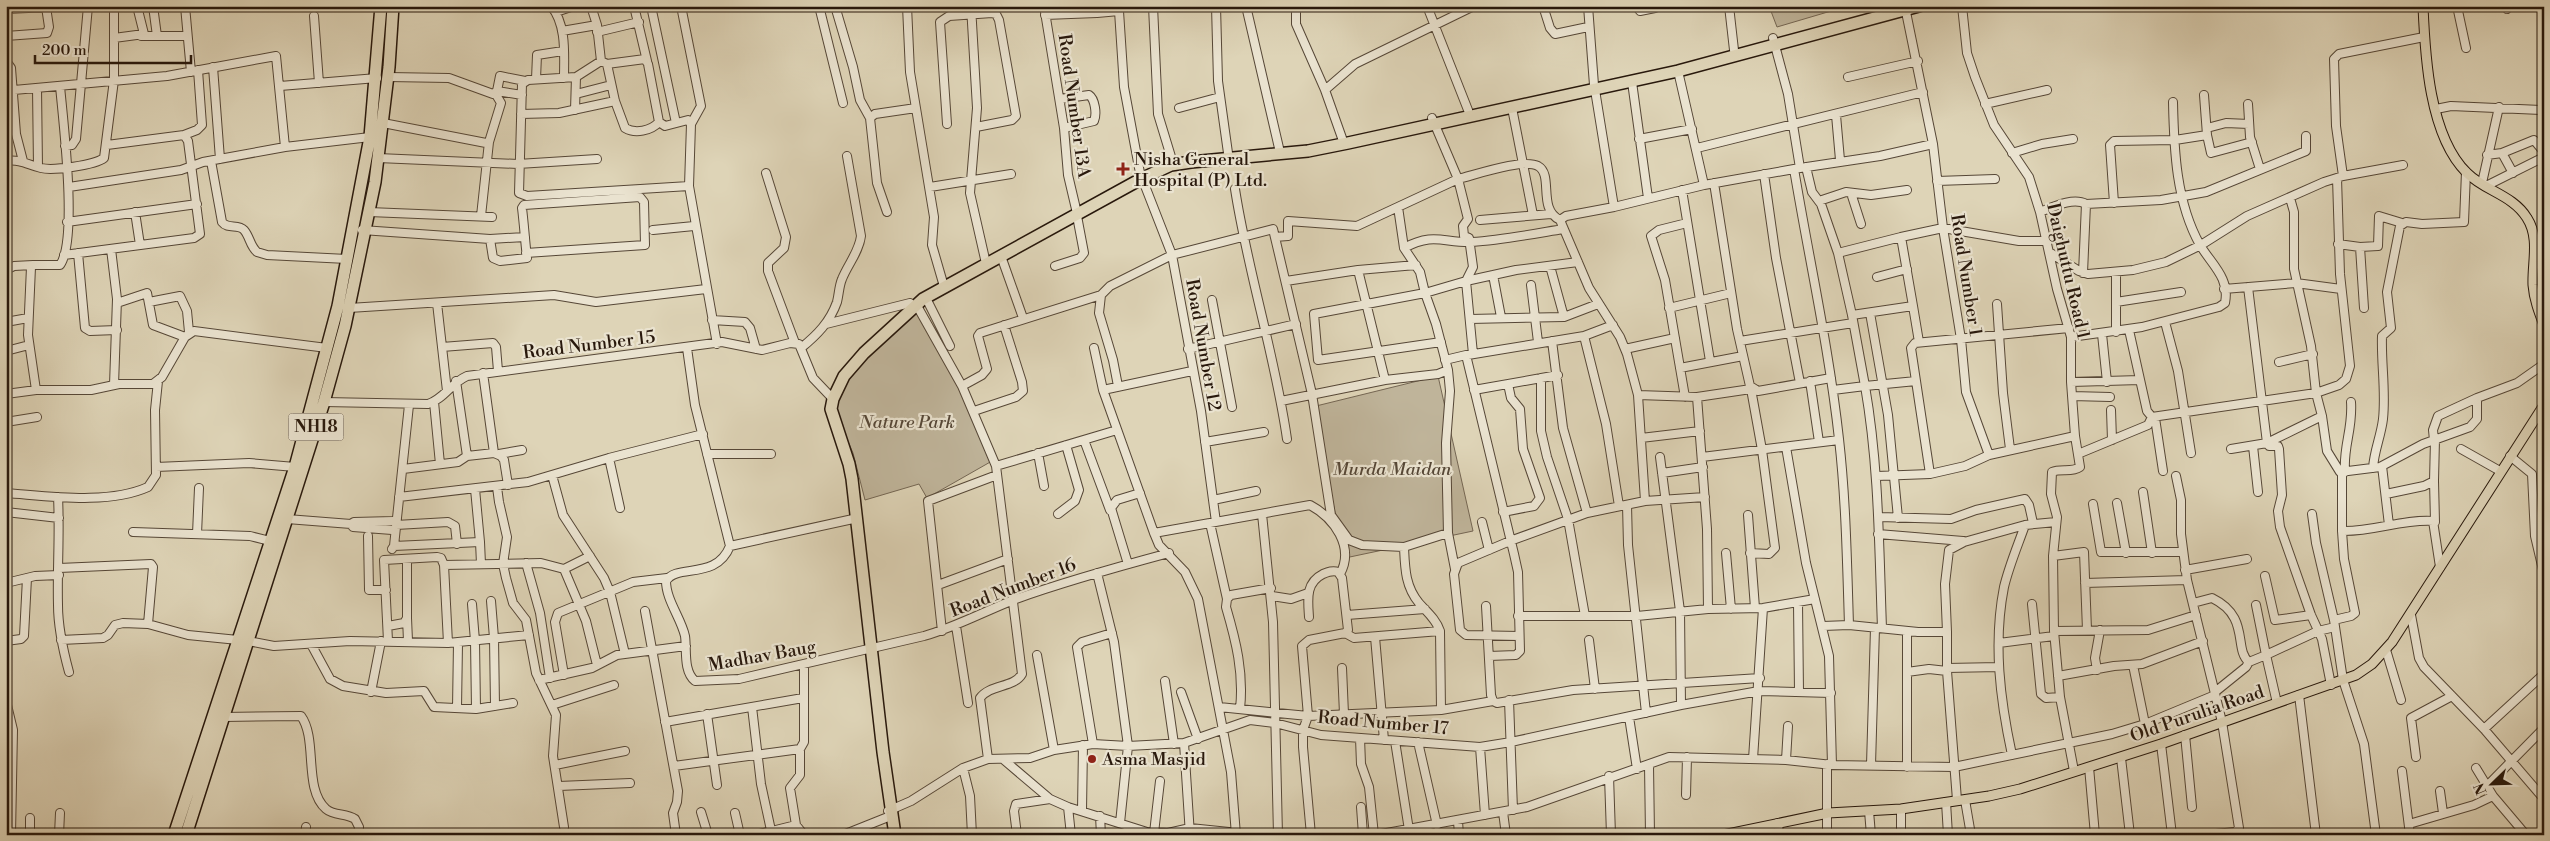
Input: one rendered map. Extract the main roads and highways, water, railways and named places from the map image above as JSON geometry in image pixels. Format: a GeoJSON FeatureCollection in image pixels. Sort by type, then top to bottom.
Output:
{"type":"FeatureCollection","features":[{"type":"Feature","properties":{"kind":"highway","name":"NH18"},"geometry":{"type":"LineString","coordinates":[[174,835],[236,640],[295,467],[324,402],[348,308],[369,212],[383,124],[381,6]]}},
{"type":"Feature","properties":{"kind":"highway","name":"NH18"},"geometry":{"type":"LineString","coordinates":[[186,835],[287,519],[309,433],[347,259],[382,77],[393,6]]}},
{"type":"Feature","properties":{"kind":"highway"},"geometry":{"type":"LineString","coordinates":[[1140,176],[1186,162],[1325,148],[1433,121],[1468,110],[1632,82],[1678,71],[1774,41],[1900,7],[1919,6]]}},
{"type":"Feature","properties":{"kind":"highway"},"geometry":{"type":"LineString","coordinates":[[913,303],[926,298],[1140,176],[1172,160],[1279,148],[1512,108],[1774,41]]}},
{"type":"Feature","properties":{"kind":"highway"},"geometry":{"type":"LineString","coordinates":[[890,835],[849,464],[834,420],[831,397],[832,384],[848,359],[913,303],[985,260],[1076,212]]}},
{"type":"Feature","properties":{"kind":"highway"},"geometry":{"type":"LineString","coordinates":[[831,397],[827,411],[844,463],[870,650]]}},
{"type":"Feature","properties":{"kind":"highway"},"geometry":{"type":"LineString","coordinates":[[888,813],[895,835]]}},
{"type":"Feature","properties":{"kind":"main road"},"geometry":{"type":"LineString","coordinates":[[2423,6],[2424,37],[2434,102],[2449,146],[2466,172],[2484,185],[2510,199],[2521,209],[2532,227],[2534,296],[2544,326]]}},
{"type":"Feature","properties":{"kind":"main road","name":"Old Purulia Road"},"geometry":{"type":"LineString","coordinates":[[1723,835],[1755,831],[1778,823],[1828,813],[1901,809],[2020,789],[2121,758],[2356,675],[2386,650],[2411,615],[2500,471],[2544,405]]}},
{"type":"Feature","properties":{"kind":"place","name":"Nisha General Hospital (P) Ltd."},"geometry":{"type":"Point","coordinates":[1123,169]}},
{"type":"Feature","properties":{"kind":"place","name":"Asma Masjid"},"geometry":{"type":"Point","coordinates":[1092,759]}},
{"type":"Feature","properties":{"kind":"park label","name":"Nature Park"},"geometry":{"type":"Point","coordinates":[907,422]}},
{"type":"Feature","properties":{"kind":"park label","name":"Murda Maidan"},"geometry":{"type":"Point","coordinates":[1392,469]}}]}
